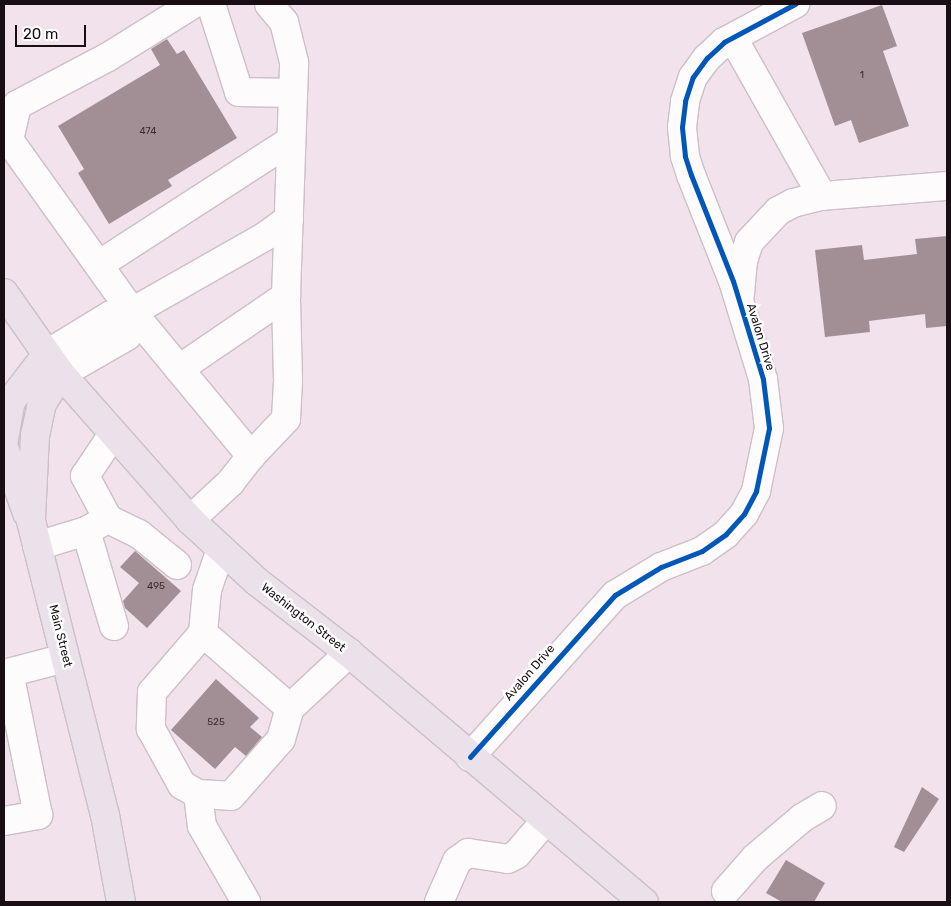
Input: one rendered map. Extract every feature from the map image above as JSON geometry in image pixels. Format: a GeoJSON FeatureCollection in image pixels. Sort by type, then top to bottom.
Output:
{"type":"FeatureCollection","features":[{"type":"Feature","properties":{"kind":"main road","name":"Washington Street"},"geometry":{"type":"LineString","coordinates":[[4,293],[54,364],[113,434],[190,520],[221,549],[349,653],[545,821],[644,902]]}},
{"type":"Feature","properties":{"kind":"main road"},"geometry":{"type":"LineString","coordinates":[[4,439],[11,401],[54,364]]}},
{"type":"Feature","properties":{"kind":"main road","name":"Main Street"},"geometry":{"type":"LineString","coordinates":[[54,364],[42,403],[35,435],[34,533],[105,815],[121,902]]}},
{"type":"Feature","properties":{"kind":"main road"},"geometry":{"type":"LineString","coordinates":[[4,448],[34,533]]}},
{"type":"Feature","properties":{"kind":"street"},"geometry":{"type":"LineString","coordinates":[[193,4],[108,57],[17,105],[7,141],[100,264],[132,312],[212,413],[251,456]]}},
{"type":"Feature","properties":{"kind":"street"},"geometry":{"type":"LineString","coordinates":[[212,4],[239,92],[292,93]]}},
{"type":"Feature","properties":{"kind":"street"},"geometry":{"type":"LineString","coordinates":[[190,520],[231,482],[251,456],[286,419],[286,296],[294,62],[284,22],[269,4]]}},
{"type":"Feature","properties":{"kind":"street","name":"Avalon Drive"},"geometry":{"type":"LineString","coordinates":[[470,757],[615,595],[661,567],[702,551],[726,534],[744,514],[756,491],[763,466],[769,410],[740,306],[712,223],[691,175],[685,156],[682,126],[685,101],[693,76],[724,42],[795,4]]}},
{"type":"Feature","properties":{"kind":"street"},"geometry":{"type":"LineString","coordinates":[[724,42],[738,47],[822,196]]}},
{"type":"Feature","properties":{"kind":"street"},"geometry":{"type":"LineString","coordinates":[[100,264],[290,141]]}},
{"type":"Feature","properties":{"kind":"street","name":"Avalon Drive"},"geometry":{"type":"LineString","coordinates":[[740,306],[743,261],[750,242],[761,226],[778,211],[793,203],[822,196],[947,186]]}},
{"type":"Feature","properties":{"kind":"street"},"geometry":{"type":"LineString","coordinates":[[54,364],[127,336],[132,312],[264,237],[289,219]]}},
{"type":"Feature","properties":{"kind":"street"},"geometry":{"type":"LineString","coordinates":[[179,369],[286,296]]}},
{"type":"Feature","properties":{"kind":"street"},"geometry":{"type":"LineString","coordinates":[[113,434],[86,476],[97,525],[114,626]]}},
{"type":"Feature","properties":{"kind":"street"},"geometry":{"type":"LineString","coordinates":[[34,533],[97,525],[139,534],[177,565]]}},
{"type":"Feature","properties":{"kind":"street"},"geometry":{"type":"LineString","coordinates":[[221,549],[207,590],[203,633],[152,692],[151,729],[182,786],[198,794],[231,796],[281,739],[290,708],[349,653]]}},
{"type":"Feature","properties":{"kind":"street"},"geometry":{"type":"LineString","coordinates":[[203,633],[290,708]]}},
{"type":"Feature","properties":{"kind":"street"},"geometry":{"type":"LineString","coordinates":[[4,821],[38,815],[6,673],[65,658]]}},
{"type":"Feature","properties":{"kind":"street"},"geometry":{"type":"LineString","coordinates":[[198,794],[202,826],[246,902]]}},
{"type":"Feature","properties":{"kind":"street"},"geometry":{"type":"LineString","coordinates":[[726,898],[755,858],[802,818],[822,806]]}},
{"type":"Feature","properties":{"kind":"street"},"geometry":{"type":"LineString","coordinates":[[438,902],[457,861],[468,853],[508,859],[517,854],[545,821]]}},
{"type":"Feature","properties":{"kind":"building"},"geometry":{"type":"Polygon","coordinates":[[[882,5],[897,46],[883,51],[909,126],[859,143],[851,120],[835,126],[802,33],[882,5]]]}},
{"type":"Feature","properties":{"kind":"building"},"geometry":{"type":"Polygon","coordinates":[[[167,39],[177,54],[184,50],[237,138],[168,180],[172,186],[109,224],[78,173],[84,169],[58,126],[160,65],[151,49],[167,39]]]}},
{"type":"Feature","properties":{"kind":"building"},"geometry":{"type":"Polygon","coordinates":[[[947,236],[947,326],[926,328],[925,314],[869,321],[870,332],[825,337],[815,250],[862,245],[864,260],[917,254],[915,239],[947,236]]]}},
{"type":"Feature","properties":{"kind":"building"},"geometry":{"type":"Polygon","coordinates":[[[135,551],[181,591],[147,628],[125,608],[123,601],[139,583],[120,567],[135,551]]]}},
{"type":"Feature","properties":{"kind":"building"},"geometry":{"type":"Polygon","coordinates":[[[216,679],[259,718],[250,727],[262,737],[246,756],[235,747],[215,769],[171,730],[216,679]]]}},
{"type":"Feature","properties":{"kind":"building"},"geometry":{"type":"Polygon","coordinates":[[[922,787],[939,799],[904,852],[894,847],[922,787]]]}},
{"type":"Feature","properties":{"kind":"building"},"geometry":{"type":"Polygon","coordinates":[[[786,860],[825,883],[814,902],[782,902],[766,893],[786,860]]]}},
{"type":"Feature","properties":{"kind":"cycle path"},"geometry":{"type":"LineString","coordinates":[[470,757],[615,595],[661,567],[702,551],[726,534],[744,514],[756,491],[769,428],[763,379],[733,281],[691,175],[685,156],[682,127],[685,101],[693,77],[707,58],[724,42],[795,4]]}}]}
